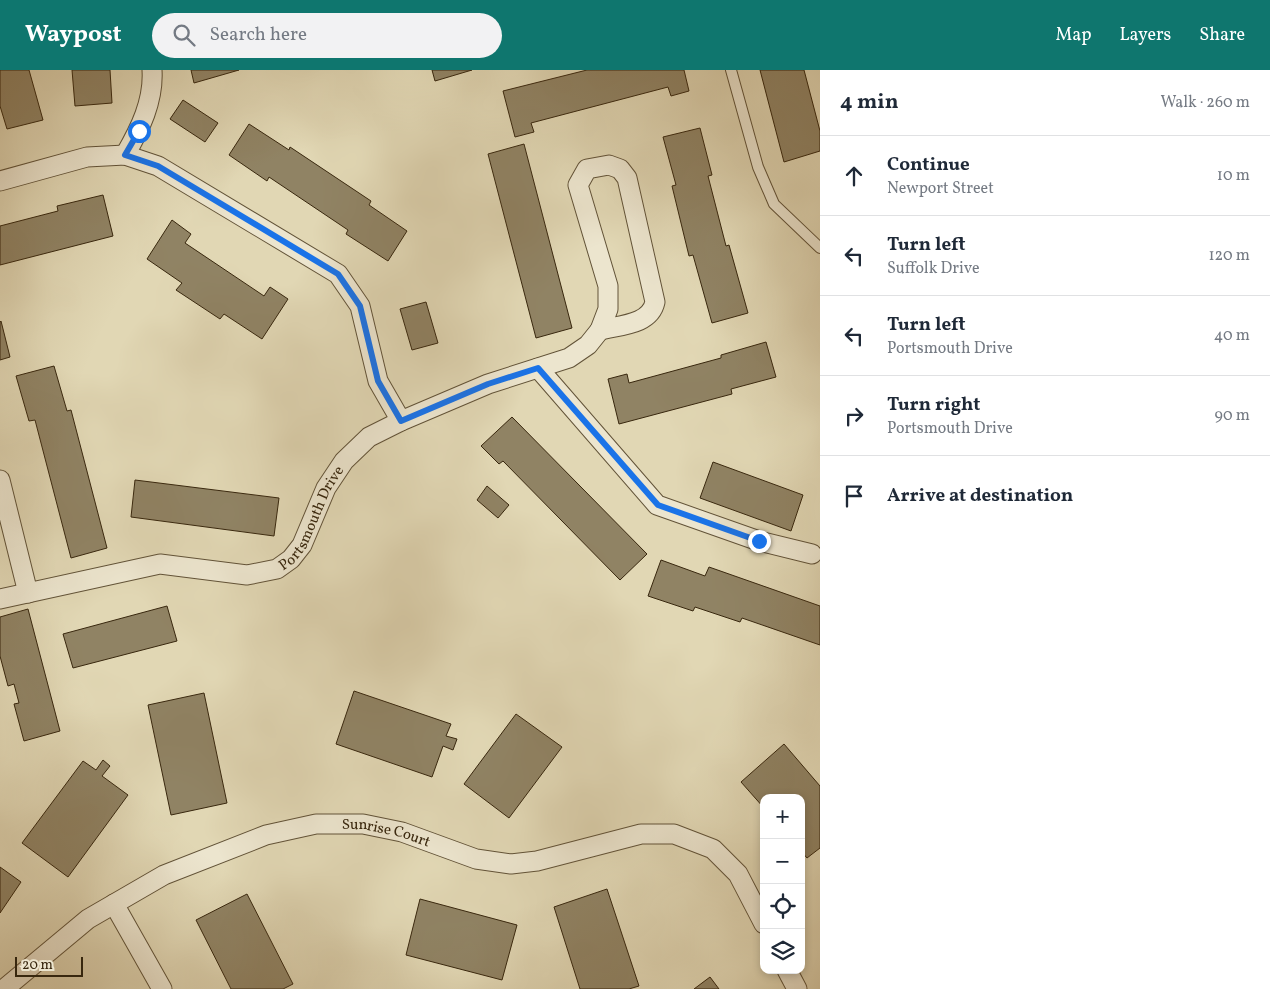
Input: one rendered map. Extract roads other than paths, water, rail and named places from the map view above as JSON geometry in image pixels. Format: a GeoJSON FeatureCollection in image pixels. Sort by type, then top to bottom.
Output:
{"type":"FeatureCollection","features":[{"type":"Feature","properties":{"kind":"street"},"geometry":{"type":"LineString","coordinates":[[125,155],[139,131],[148,107],[152,70]]}},
{"type":"Feature","properties":{"kind":"street"},"geometry":{"type":"LineString","coordinates":[[0,181],[87,157],[125,155],[158,166],[338,274],[360,306],[378,381],[401,421]]}},
{"type":"Feature","properties":{"kind":"street"},"geometry":{"type":"LineString","coordinates":[[609,165],[620,169],[626,178],[655,302],[653,310],[646,319],[600,330],[608,309],[608,286],[578,184],[587,169],[609,165]]}},
{"type":"Feature","properties":{"kind":"street","name":"Portsmouth Drive"},"geometry":{"type":"LineString","coordinates":[[0,599],[160,564],[247,575],[277,569],[291,559],[302,545],[326,488],[344,461],[369,437],[401,421],[488,384],[570,358],[588,345],[600,330]]}},
{"type":"Feature","properties":{"kind":"street"},"geometry":{"type":"LineString","coordinates":[[538,368],[658,505],[759,541],[812,554]]}},
{"type":"Feature","properties":{"kind":"street"},"geometry":{"type":"LineString","coordinates":[[0,480],[28,593]]}},
{"type":"Feature","properties":{"kind":"street","name":"Sunrise Court"},"geometry":{"type":"LineString","coordinates":[[4,989],[88,919],[164,875],[266,835],[316,824],[363,824],[402,832],[476,859],[511,864],[537,861],[641,834],[674,834],[713,849],[738,874],[760,916]]}},
{"type":"Feature","properties":{"kind":"street"},"geometry":{"type":"LineString","coordinates":[[114,904],[162,989]]}},
{"type":"Feature","properties":{"kind":"street"},"geometry":{"type":"LineString","coordinates":[[789,974],[797,989]]}},
{"type":"Feature","properties":{"kind":"lane"},"geometry":{"type":"LineString","coordinates":[[731,70],[758,167],[774,204],[820,248]]}}]}
